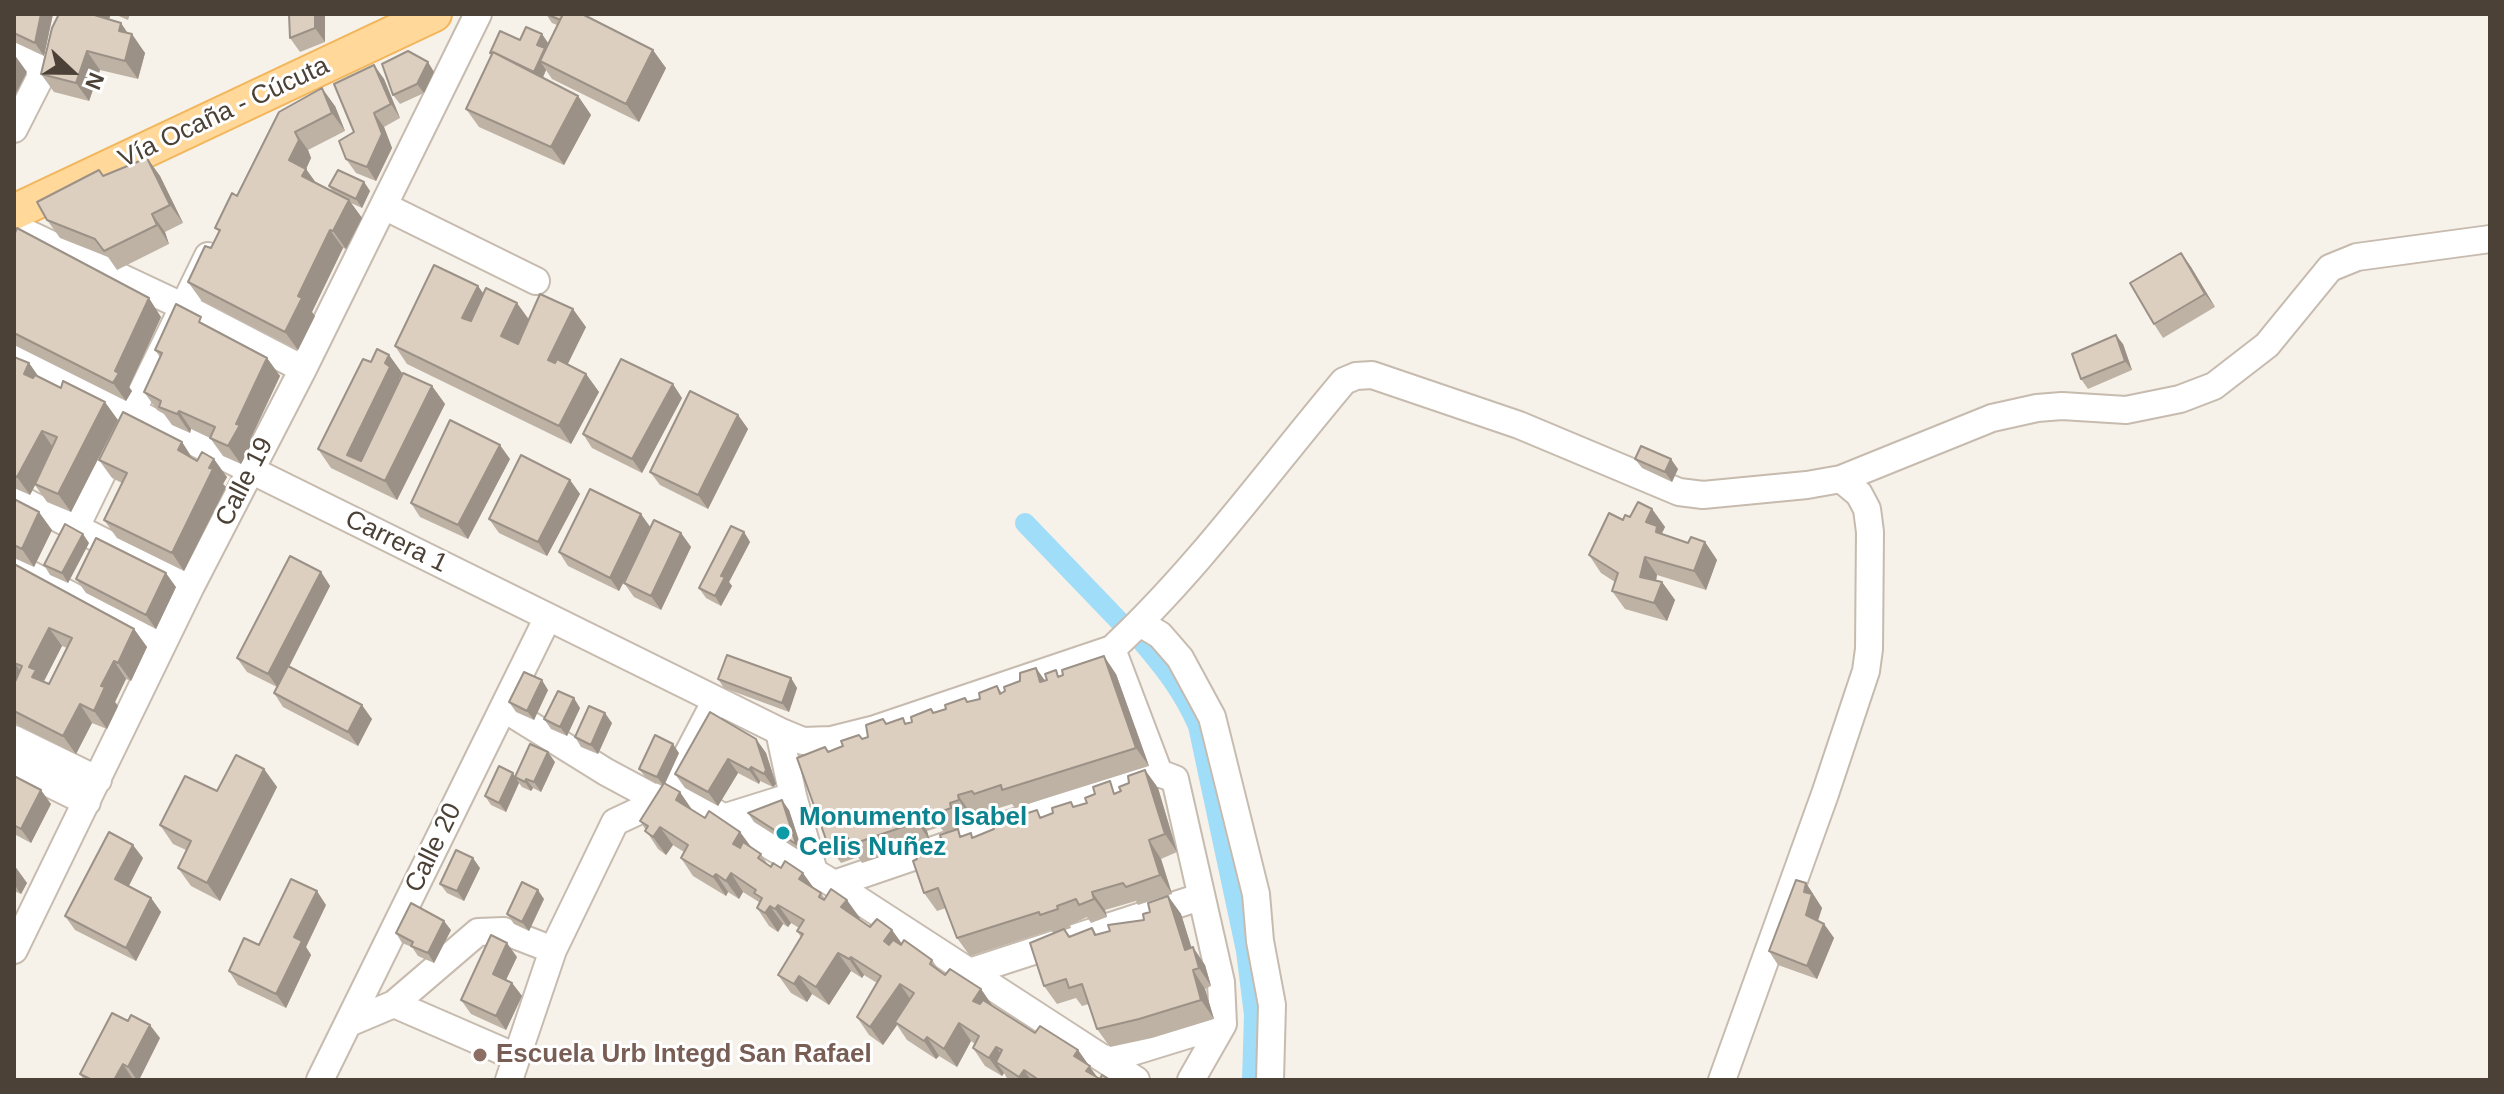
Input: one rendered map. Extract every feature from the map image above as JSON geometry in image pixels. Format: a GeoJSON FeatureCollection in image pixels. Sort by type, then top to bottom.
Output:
{"type":"FeatureCollection","features":[{"type":"Feature","properties":{"kind":"main road","name":"Vía Ocaña - Cúcuta"},"geometry":{"type":"LineString","coordinates":[[14,212],[434,14]]}},
{"type":"Feature","properties":{"kind":"street","name":"Calle 19"},"geometry":{"type":"LineString","coordinates":[[14,950],[191,586],[303,369],[478,14]]}},
{"type":"Feature","properties":{"kind":"street"},"geometry":{"type":"LineString","coordinates":[[14,53],[45,68],[14,129]]}},
{"type":"Feature","properties":{"kind":"street"},"geometry":{"type":"LineString","coordinates":[[279,119],[300,79]]}},
{"type":"Feature","properties":{"kind":"street"},"geometry":{"type":"LineString","coordinates":[[384,206],[536,281]]}},
{"type":"Feature","properties":{"kind":"street"},"geometry":{"type":"LineString","coordinates":[[14,227],[182,306],[303,369]]}},
{"type":"Feature","properties":{"kind":"street"},"geometry":{"type":"LineString","coordinates":[[39,577],[133,412],[217,239]]}},
{"type":"Feature","properties":{"kind":"street"},"geometry":{"type":"LineString","coordinates":[[1159,773],[1112,649],[1140,623],[1259,486],[1344,381],[1356,376],[1372,375],[1504,420],[1679,492],[1703,495],[1807,485],[1841,479],[1992,418],[2062,406],[2126,410],[2180,399],[2214,386],[2267,345],[2330,268],[2357,257],[2490,239]]}},
{"type":"Feature","properties":{"kind":"street","name":"Carrera 1"},"geometry":{"type":"LineString","coordinates":[[14,353],[803,741],[831,740],[875,729],[1112,649]]}},
{"type":"Feature","properties":{"kind":"street"},"geometry":{"type":"LineString","coordinates":[[1722,1080],[1866,671],[1870,532],[1867,509],[1859,494],[1841,479]]}},
{"type":"Feature","properties":{"kind":"street"},"geometry":{"type":"LineString","coordinates":[[14,496],[191,586]]}},
{"type":"Feature","properties":{"kind":"street"},"geometry":{"type":"LineString","coordinates":[[14,566],[163,643]]}},
{"type":"Feature","properties":{"kind":"street","name":"Calle 20"},"geometry":{"type":"LineString","coordinates":[[320,1080],[548,617]]}},
{"type":"Feature","properties":{"kind":"street"},"geometry":{"type":"LineString","coordinates":[[1140,623],[1160,635],[1180,658],[1212,717],[1256,894],[1260,941],[1272,1005],[1270,1080]]}},
{"type":"Feature","properties":{"kind":"street"},"geometry":{"type":"LineString","coordinates":[[394,1004],[512,1068],[553,950],[615,822],[666,794],[716,700]]}},
{"type":"Feature","properties":{"kind":"street"},"geometry":{"type":"LineString","coordinates":[[503,708],[606,772],[726,817],[1136,1080]]}},
{"type":"Feature","properties":{"kind":"street"},"geometry":{"type":"LineString","coordinates":[[779,731],[793,796],[824,878]]}},
{"type":"Feature","properties":{"kind":"street"},"geometry":{"type":"LineString","coordinates":[[14,739],[92,791]]}},
{"type":"Feature","properties":{"kind":"street"},"geometry":{"type":"LineString","coordinates":[[14,766],[92,791]]}},
{"type":"Feature","properties":{"kind":"street"},"geometry":{"type":"LineString","coordinates":[[824,878],[1159,773],[1175,779],[1221,982],[1223,1024],[1191,1080]]}},
{"type":"Feature","properties":{"kind":"street"},"geometry":{"type":"LineString","coordinates":[[726,817],[793,796]]}},
{"type":"Feature","properties":{"kind":"street"},"geometry":{"type":"LineString","coordinates":[[969,972],[1200,897]]}},
{"type":"Feature","properties":{"kind":"street"},"geometry":{"type":"LineString","coordinates":[[349,1023],[394,1004],[478,932],[504,931],[553,950]]}},
{"type":"Feature","properties":{"kind":"street"},"geometry":{"type":"LineString","coordinates":[[1106,1060],[1223,1024]]}},
{"type":"Feature","properties":{"kind":"building"},"geometry":{"type":"Polygon","coordinates":[[[14,14],[41,14],[35,43],[14,33],[14,14]]]}},
{"type":"Feature","properties":{"kind":"building"},"geometry":{"type":"Polygon","coordinates":[[[59,14],[91,14],[121,23],[119,31],[132,34],[125,61],[87,51],[76,83],[41,74],[52,28],[59,14]]]}},
{"type":"Feature","properties":{"kind":"building"},"geometry":{"type":"Polygon","coordinates":[[[289,14],[315,14],[315,28],[290,38],[289,14]]]}},
{"type":"Feature","properties":{"kind":"building"},"geometry":{"type":"Polygon","coordinates":[[[547,14],[563,14],[560,20],[547,14]]]}},
{"type":"Feature","properties":{"kind":"building"},"geometry":{"type":"Polygon","coordinates":[[[563,14],[582,14],[653,50],[626,104],[540,61],[563,14]]]}},
{"type":"Feature","properties":{"kind":"building"},"geometry":{"type":"Polygon","coordinates":[[[526,27],[542,34],[537,45],[545,48],[534,72],[490,53],[500,31],[520,40],[526,27]]]}},
{"type":"Feature","properties":{"kind":"building"},"geometry":{"type":"Polygon","coordinates":[[[408,51],[428,62],[417,84],[393,95],[382,64],[408,51]]]}},
{"type":"Feature","properties":{"kind":"building"},"geometry":{"type":"Polygon","coordinates":[[[493,52],[578,96],[551,147],[466,109],[493,52]]]}},
{"type":"Feature","properties":{"kind":"building"},"geometry":{"type":"Polygon","coordinates":[[[374,65],[391,104],[374,113],[382,134],[367,167],[346,159],[339,141],[354,132],[334,84],[374,65]]]}},
{"type":"Feature","properties":{"kind":"building"},"geometry":{"type":"Polygon","coordinates":[[[322,88],[332,113],[295,132],[299,140],[289,160],[306,169],[302,176],[349,200],[333,231],[330,230],[298,296],[302,298],[285,332],[188,282],[205,246],[211,248],[220,230],[215,228],[232,193],[237,196],[279,112],[322,88]]]}},
{"type":"Feature","properties":{"kind":"building"},"geometry":{"type":"Polygon","coordinates":[[[147,158],[170,205],[152,214],[157,225],[104,251],[95,239],[47,220],[37,202],[99,170],[103,176],[147,158]]]}},
{"type":"Feature","properties":{"kind":"building"},"geometry":{"type":"Polygon","coordinates":[[[338,170],[364,182],[356,199],[329,186],[338,170]]]}},
{"type":"Feature","properties":{"kind":"building"},"geometry":{"type":"Polygon","coordinates":[[[17,228],[149,298],[115,371],[119,373],[113,383],[14,333],[14,235],[17,228]]]}},
{"type":"Feature","properties":{"kind":"building"},"geometry":{"type":"Polygon","coordinates":[[[2181,253],[2205,294],[2154,324],[2130,283],[2181,253]]]}},
{"type":"Feature","properties":{"kind":"building"},"geometry":{"type":"Polygon","coordinates":[[[434,265],[478,286],[462,318],[471,321],[486,288],[517,303],[501,336],[518,344],[540,294],[573,309],[548,360],[555,363],[557,359],[586,374],[559,426],[395,346],[434,265]]]}},
{"type":"Feature","properties":{"kind":"building"},"geometry":{"type":"Polygon","coordinates":[[[176,304],[201,317],[199,322],[267,358],[236,424],[240,425],[228,446],[210,438],[215,427],[179,411],[177,414],[159,407],[161,401],[144,392],[162,353],[155,350],[176,304]]]}},
{"type":"Feature","properties":{"kind":"building"},"geometry":{"type":"Polygon","coordinates":[[[2116,335],[2125,361],[2081,379],[2072,354],[2116,335]]]}},
{"type":"Feature","properties":{"kind":"building"},"geometry":{"type":"Polygon","coordinates":[[[377,349],[389,355],[385,363],[390,367],[347,455],[361,461],[403,373],[432,386],[385,481],[318,449],[363,359],[371,362],[377,349]]]}},
{"type":"Feature","properties":{"kind":"building"},"geometry":{"type":"Polygon","coordinates":[[[14,357],[29,363],[24,374],[33,378],[35,375],[61,388],[63,381],[105,402],[58,494],[35,484],[57,437],[42,431],[17,477],[14,476],[14,357]]]}},
{"type":"Feature","properties":{"kind":"building"},"geometry":{"type":"Polygon","coordinates":[[[621,359],[673,384],[632,459],[583,434],[621,359]]]}},
{"type":"Feature","properties":{"kind":"building"},"geometry":{"type":"Polygon","coordinates":[[[690,391],[738,415],[698,495],[650,472],[690,391]]]}},
{"type":"Feature","properties":{"kind":"building"},"geometry":{"type":"Polygon","coordinates":[[[123,412],[182,442],[178,450],[197,461],[202,452],[214,459],[209,468],[213,469],[172,553],[104,520],[127,473],[99,460],[123,412]]]}},
{"type":"Feature","properties":{"kind":"building"},"geometry":{"type":"Polygon","coordinates":[[[450,420],[500,445],[458,525],[411,503],[450,420]]]}},
{"type":"Feature","properties":{"kind":"building"},"geometry":{"type":"Polygon","coordinates":[[[1641,446],[1671,459],[1665,472],[1635,459],[1641,446]]]}},
{"type":"Feature","properties":{"kind":"building"},"geometry":{"type":"Polygon","coordinates":[[[521,455],[570,480],[538,542],[489,519],[521,455]]]}},
{"type":"Feature","properties":{"kind":"building"},"geometry":{"type":"Polygon","coordinates":[[[590,489],[641,514],[610,578],[559,552],[590,489]]]}},
{"type":"Feature","properties":{"kind":"building"},"geometry":{"type":"Polygon","coordinates":[[[14,499],[39,512],[22,549],[14,545],[14,499]]]}},
{"type":"Feature","properties":{"kind":"building"},"geometry":{"type":"Polygon","coordinates":[[[1638,502],[1652,509],[1646,522],[1657,526],[1656,532],[1688,543],[1691,537],[1705,542],[1694,571],[1645,557],[1640,577],[1662,582],[1654,603],[1612,591],[1618,573],[1589,555],[1609,513],[1623,520],[1625,515],[1630,517],[1638,502]]]}},
{"type":"Feature","properties":{"kind":"building"},"geometry":{"type":"Polygon","coordinates":[[[654,520],[681,533],[651,596],[624,583],[654,520]]]}},
{"type":"Feature","properties":{"kind":"building"},"geometry":{"type":"Polygon","coordinates":[[[65,524],[83,534],[62,573],[44,565],[65,524]]]}},
{"type":"Feature","properties":{"kind":"building"},"geometry":{"type":"Polygon","coordinates":[[[731,526],[744,532],[721,576],[725,577],[715,596],[699,588],[731,526]]]}},
{"type":"Feature","properties":{"kind":"building"},"geometry":{"type":"Polygon","coordinates":[[[96,538],[166,573],[146,615],[76,579],[96,538]]]}},
{"type":"Feature","properties":{"kind":"building"},"geometry":{"type":"Polygon","coordinates":[[[290,556],[321,572],[268,674],[237,658],[290,556]]]}},
{"type":"Feature","properties":{"kind":"building"},"geometry":{"type":"Polygon","coordinates":[[[14,564],[134,629],[118,663],[114,661],[101,686],[105,687],[94,711],[80,704],[63,736],[14,711],[14,684],[22,666],[14,663],[14,564]],[[49,628],[29,667],[36,670],[32,677],[49,684],[72,638],[49,628]]]}},
{"type":"Feature","properties":{"kind":"building"},"geometry":{"type":"Polygon","coordinates":[[[727,655],[791,678],[782,703],[718,679],[727,655]]]}},
{"type":"Feature","properties":{"kind":"building"},"geometry":{"type":"Polygon","coordinates":[[[1104,656],[1136,748],[1002,790],[1001,785],[974,794],[972,791],[958,795],[959,800],[950,803],[951,808],[932,815],[930,808],[914,813],[917,822],[850,845],[848,838],[828,845],[797,758],[825,747],[828,752],[843,746],[841,741],[859,735],[862,739],[868,737],[866,725],[883,719],[886,724],[903,718],[905,724],[912,722],[911,717],[931,709],[933,713],[965,698],[967,702],[980,699],[979,693],[997,686],[1000,694],[1005,691],[1004,687],[1020,681],[1020,673],[1036,668],[1040,682],[1047,680],[1045,674],[1056,670],[1058,677],[1063,675],[1062,670],[1104,656]]]}},
{"type":"Feature","properties":{"kind":"building"},"geometry":{"type":"Polygon","coordinates":[[[288,666],[362,705],[348,732],[274,693],[288,666]]]}},
{"type":"Feature","properties":{"kind":"building"},"geometry":{"type":"Polygon","coordinates":[[[524,672],[542,680],[527,711],[509,702],[524,672]]]}},
{"type":"Feature","properties":{"kind":"building"},"geometry":{"type":"Polygon","coordinates":[[[558,691],[574,698],[560,727],[544,719],[558,691]]]}},
{"type":"Feature","properties":{"kind":"building"},"geometry":{"type":"Polygon","coordinates":[[[589,706],[605,713],[591,745],[575,737],[589,706]]]}},
{"type":"Feature","properties":{"kind":"building"},"geometry":{"type":"Polygon","coordinates":[[[710,712],[756,739],[766,770],[764,774],[728,759],[708,792],[675,774],[710,712]]]}},
{"type":"Feature","properties":{"kind":"building"},"geometry":{"type":"Polygon","coordinates":[[[655,735],[673,744],[657,777],[639,769],[655,735]]]}},
{"type":"Feature","properties":{"kind":"building"},"geometry":{"type":"Polygon","coordinates":[[[530,744],[548,752],[534,782],[526,779],[525,782],[515,777],[530,744]]]}},
{"type":"Feature","properties":{"kind":"building"},"geometry":{"type":"Polygon","coordinates":[[[236,755],[264,769],[207,883],[178,868],[191,841],[160,825],[185,776],[217,791],[236,755]]]}},
{"type":"Feature","properties":{"kind":"building"},"geometry":{"type":"Polygon","coordinates":[[[499,766],[513,773],[499,803],[485,796],[499,766]]]}},
{"type":"Feature","properties":{"kind":"building"},"geometry":{"type":"Polygon","coordinates":[[[1145,770],[1165,834],[1149,840],[1160,875],[1126,887],[1123,883],[1092,892],[1094,899],[1079,905],[1076,899],[1040,915],[1039,912],[957,938],[938,888],[924,893],[913,861],[917,859],[915,854],[925,850],[923,845],[941,838],[940,835],[958,829],[960,837],[971,833],[972,838],[994,829],[992,822],[1026,810],[1028,813],[1037,810],[1040,818],[1053,813],[1052,808],[1071,802],[1073,807],[1087,803],[1085,798],[1095,794],[1093,787],[1110,781],[1114,794],[1121,791],[1119,787],[1129,783],[1128,776],[1145,770]]]}},
{"type":"Feature","properties":{"kind":"building"},"geometry":{"type":"Polygon","coordinates":[[[14,776],[41,790],[21,829],[14,825],[14,776]]]}},
{"type":"Feature","properties":{"kind":"building"},"geometry":{"type":"Polygon","coordinates":[[[664,783],[680,792],[676,800],[705,818],[709,811],[740,832],[733,844],[740,848],[743,842],[761,854],[758,858],[771,867],[773,863],[781,868],[785,861],[803,873],[799,879],[821,893],[819,897],[824,900],[831,889],[847,900],[841,907],[870,927],[877,919],[892,930],[884,941],[889,945],[893,940],[901,945],[904,940],[932,960],[930,964],[945,975],[950,969],[981,989],[973,1001],[980,1004],[983,1000],[1035,1033],[1040,1026],[1078,1050],[1074,1056],[1090,1066],[1086,1071],[1100,1079],[1102,1075],[1110,1080],[1035,1080],[1024,1070],[1019,1077],[996,1062],[1002,1050],[996,1047],[989,1058],[973,1048],[979,1036],[959,1023],[944,1049],[927,1037],[924,1041],[895,1022],[914,993],[900,984],[870,1027],[857,1017],[881,976],[851,957],[849,959],[838,953],[816,987],[799,976],[794,984],[778,975],[803,934],[797,931],[804,920],[778,905],[775,909],[770,906],[765,913],[757,908],[762,898],[754,893],[756,890],[731,873],[726,881],[681,858],[688,845],[660,827],[653,837],[645,831],[648,826],[640,821],[664,783]]]}},
{"type":"Feature","properties":{"kind":"building"},"geometry":{"type":"Polygon","coordinates":[[[782,800],[796,844],[748,813],[782,800]]]}},
{"type":"Feature","properties":{"kind":"building"},"geometry":{"type":"Polygon","coordinates":[[[109,832],[133,845],[115,879],[151,898],[126,948],[65,916],[109,832]]]}},
{"type":"Feature","properties":{"kind":"building"},"geometry":{"type":"Polygon","coordinates":[[[456,850],[473,858],[457,891],[440,884],[456,850]]]}},
{"type":"Feature","properties":{"kind":"building"},"geometry":{"type":"Polygon","coordinates":[[[291,879],[317,891],[294,937],[302,941],[276,994],[229,971],[244,938],[259,945],[291,879]]]}},
{"type":"Feature","properties":{"kind":"building"},"geometry":{"type":"Polygon","coordinates":[[[1796,880],[1806,883],[1804,892],[1812,894],[1806,915],[1824,924],[1807,966],[1769,951],[1796,880]]]}},
{"type":"Feature","properties":{"kind":"building"},"geometry":{"type":"Polygon","coordinates":[[[522,882],[538,890],[522,922],[507,914],[522,882]]]}},
{"type":"Feature","properties":{"kind":"building"},"geometry":{"type":"Polygon","coordinates":[[[1168,896],[1185,950],[1193,947],[1199,968],[1193,970],[1201,1000],[1097,1029],[1082,984],[1069,988],[1066,979],[1044,986],[1030,943],[1064,929],[1069,937],[1092,928],[1095,935],[1110,931],[1108,925],[1144,920],[1143,914],[1150,912],[1148,903],[1168,896]]]}},
{"type":"Feature","properties":{"kind":"building"},"geometry":{"type":"Polygon","coordinates":[[[411,903],[444,921],[428,953],[411,946],[413,942],[396,933],[411,903]]]}},
{"type":"Feature","properties":{"kind":"building"},"geometry":{"type":"Polygon","coordinates":[[[491,935],[507,943],[493,974],[512,983],[496,1016],[461,1000],[491,935]]]}},
{"type":"Feature","properties":{"kind":"building"},"geometry":{"type":"Polygon","coordinates":[[[112,1013],[128,1021],[131,1015],[150,1025],[128,1067],[123,1064],[114,1080],[92,1080],[80,1074],[112,1013]]]}},
{"type":"Feature","properties":{"kind":"waterway"},"geometry":{"type":"LineString","coordinates":[[1025,523],[1123,625]]}},
{"type":"Feature","properties":{"kind":"waterway"},"geometry":{"type":"LineString","coordinates":[[1137,636],[1186,701],[1198,726],[1246,951],[1254,1015],[1252,1080]]}},
{"type":"Feature","properties":{"kind":"place","name":"Monumento Isabel Celis Nuñez"},"geometry":{"type":"Point","coordinates":[783,833]}},
{"type":"Feature","properties":{"kind":"place","name":"Escuela Urb Integd San Rafael"},"geometry":{"type":"Point","coordinates":[480,1055]}}]}
